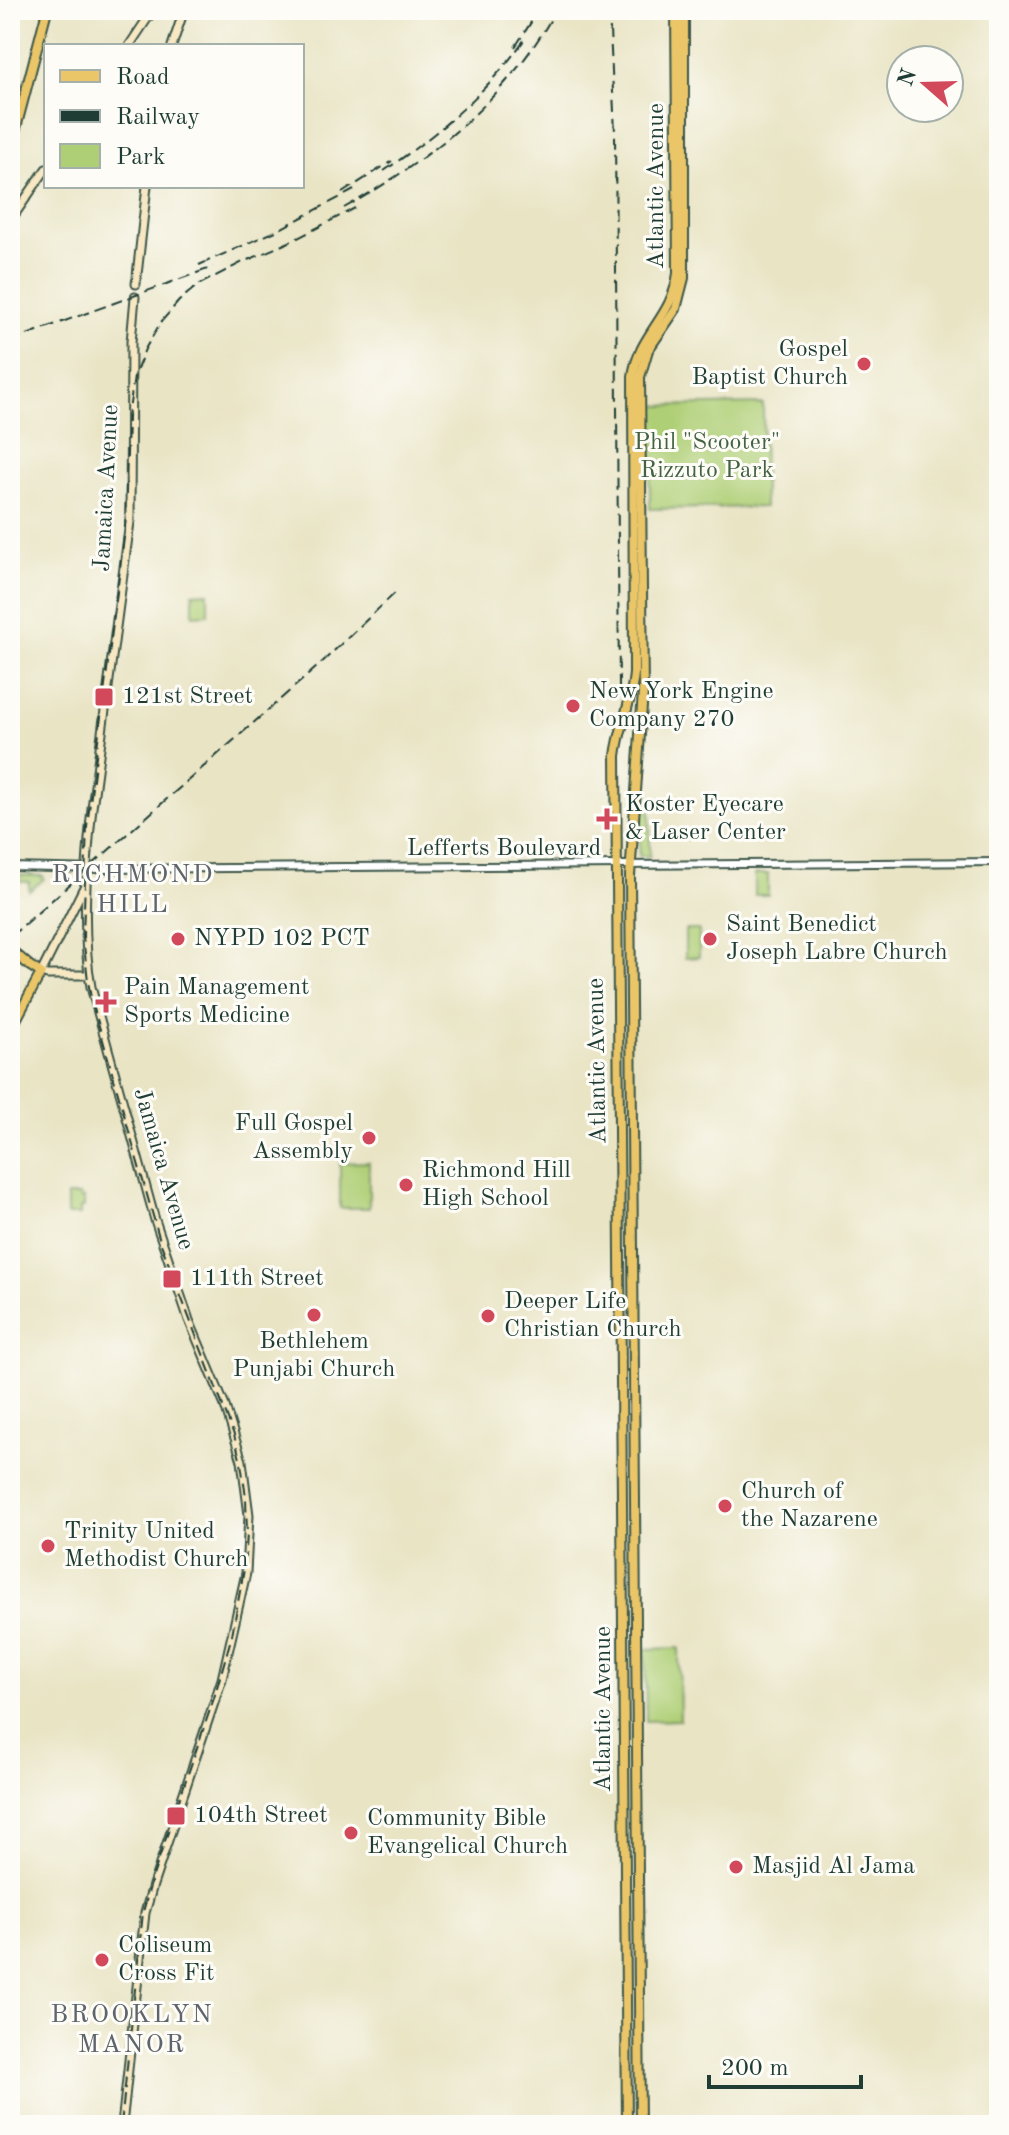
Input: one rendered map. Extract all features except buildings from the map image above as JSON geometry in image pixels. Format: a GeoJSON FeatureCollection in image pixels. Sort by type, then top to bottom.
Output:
{"type":"FeatureCollection","features":[{"type":"Feature","properties":{"kind":"main road"},"geometry":{"type":"LineString","coordinates":[[10,151],[47,10]]}},
{"type":"Feature","properties":{"kind":"main road"},"geometry":{"type":"LineString","coordinates":[[130,44],[153,10]]}},
{"type":"Feature","properties":{"kind":"main road"},"geometry":{"type":"LineString","coordinates":[[173,44],[184,10]]}},
{"type":"Feature","properties":{"kind":"main road","name":"Atlantic Avenue"},"geometry":{"type":"LineString","coordinates":[[627,2125],[616,751],[631,695],[634,668],[633,376],[641,347],[670,304],[678,268],[676,10]]}},
{"type":"Feature","properties":{"kind":"main road","name":"Atlantic Avenue"},"geometry":{"type":"LineString","coordinates":[[640,2125],[630,866],[643,692],[640,377],[651,344],[676,309],[684,278],[684,10]]}},
{"type":"Feature","properties":{"kind":"main road"},"geometry":{"type":"LineString","coordinates":[[10,221],[44,172]]}},
{"type":"Feature","properties":{"kind":"main road"},"geometry":{"type":"LineString","coordinates":[[136,284],[147,188]]}},
{"type":"Feature","properties":{"kind":"main road","name":"Jamaica Avenue"},"geometry":{"type":"LineString","coordinates":[[122,2125],[145,1913],[222,1679],[246,1573],[249,1515],[244,1465],[227,1410],[184,1307],[155,1220],[86,955],[87,881],[94,785],[130,522],[131,342],[135,297]]}},
{"type":"Feature","properties":{"kind":"main road"},"geometry":{"type":"LineString","coordinates":[[10,1031],[87,881]]}},
{"type":"Feature","properties":{"kind":"main road"},"geometry":{"type":"LineString","coordinates":[[73,911],[87,911]]}},
{"type":"Feature","properties":{"kind":"main road"},"geometry":{"type":"LineString","coordinates":[[10,949],[30,966],[47,975],[89,975]]}},
{"type":"Feature","properties":{"kind":"street","name":"Lefferts Boulevard"},"geometry":{"type":"LineString","coordinates":[[10,867],[999,862]]}},
{"type":"Feature","properties":{"kind":"green space","name":"Phil \"Scooter\" Rizzuto Park"},"geometry":{"type":"Polygon","coordinates":[[[763,404],[764,507],[650,509],[649,406],[763,404]]]}},
{"type":"Feature","properties":{"kind":"green space"},"geometry":{"type":"Polygon","coordinates":[[[208,592],[208,614],[193,615],[193,593],[208,592]]]}},
{"type":"Feature","properties":{"kind":"green space"},"geometry":{"type":"Polygon","coordinates":[[[643,804],[650,804],[650,856],[639,856],[643,804]]]}},
{"type":"Feature","properties":{"kind":"green space"},"geometry":{"type":"Polygon","coordinates":[[[755,874],[768,874],[768,895],[755,895],[755,874]]]}},
{"type":"Feature","properties":{"kind":"green space"},"geometry":{"type":"Polygon","coordinates":[[[10,875],[43,876],[44,879],[29,891],[29,882],[10,881],[10,875]]]}},
{"type":"Feature","properties":{"kind":"green space"},"geometry":{"type":"Polygon","coordinates":[[[685,930],[699,930],[699,957],[685,958],[685,930]]]}},
{"type":"Feature","properties":{"kind":"green space"},"geometry":{"type":"Polygon","coordinates":[[[369,1162],[369,1208],[340,1208],[340,1163],[369,1162]]]}},
{"type":"Feature","properties":{"kind":"green space"},"geometry":{"type":"Polygon","coordinates":[[[67,1196],[84,1199],[80,1215],[67,1215],[67,1196]]]}},
{"type":"Feature","properties":{"kind":"green space"},"geometry":{"type":"Polygon","coordinates":[[[679,1648],[680,1720],[646,1721],[645,1649],[679,1648]]]}},
{"type":"Feature","properties":{"kind":"railway"},"geometry":{"type":"LineString","coordinates":[[515,47],[539,10]]}},
{"type":"Feature","properties":{"kind":"railway"},"geometry":{"type":"LineString","coordinates":[[344,208],[407,169],[491,99],[537,42],[556,10]]}},
{"type":"Feature","properties":{"kind":"railway"},"geometry":{"type":"LineString","coordinates":[[609,10],[615,132],[619,688]]}},
{"type":"Feature","properties":{"kind":"railway"},"geometry":{"type":"LineString","coordinates":[[384,171],[460,112],[494,78],[524,40]]}},
{"type":"Feature","properties":{"kind":"railway"},"geometry":{"type":"LineString","coordinates":[[342,193],[392,161]]}},
{"type":"Feature","properties":{"kind":"railway"},"geometry":{"type":"LineString","coordinates":[[199,265],[278,230],[354,190]]}},
{"type":"Feature","properties":{"kind":"railway"},"geometry":{"type":"LineString","coordinates":[[121,2125],[143,1912],[232,1635],[245,1564],[247,1534],[246,1497],[234,1435],[161,1244],[91,998],[83,936],[87,826],[125,530],[128,417],[134,377],[145,349],[161,322],[179,301],[198,285],[355,208]]}},
{"type":"Feature","properties":{"kind":"railway"},"geometry":{"type":"LineString","coordinates":[[10,341],[213,267]]}},
{"type":"Feature","properties":{"kind":"railway"},"geometry":{"type":"LineString","coordinates":[[10,937],[317,667],[396,592]]}},
{"type":"Feature","properties":{"kind":"place","name":"Gospel Baptist Church"},"geometry":{"type":"Point","coordinates":[864,364]}},
{"type":"Feature","properties":{"kind":"place","name":"121st Street"},"geometry":{"type":"Point","coordinates":[104,697]}},
{"type":"Feature","properties":{"kind":"place","name":"New York Engine Company 270"},"geometry":{"type":"Point","coordinates":[573,706]}},
{"type":"Feature","properties":{"kind":"place","name":"Koster Eyecare & Laser Center"},"geometry":{"type":"Point","coordinates":[607,819]}},
{"type":"Feature","properties":{"kind":"place","name":"NYPD 102 PCT"},"geometry":{"type":"Point","coordinates":[178,939]}},
{"type":"Feature","properties":{"kind":"place","name":"Saint Benedict Joseph Labre Church"},"geometry":{"type":"Point","coordinates":[710,939]}},
{"type":"Feature","properties":{"kind":"place","name":"Pain Management Sports Medicine"},"geometry":{"type":"Point","coordinates":[106,1002]}},
{"type":"Feature","properties":{"kind":"place","name":"Full Gospel Assembly"},"geometry":{"type":"Point","coordinates":[369,1138]}},
{"type":"Feature","properties":{"kind":"place","name":"Richmond Hill High School"},"geometry":{"type":"Point","coordinates":[406,1185]}},
{"type":"Feature","properties":{"kind":"place","name":"111th Street"},"geometry":{"type":"Point","coordinates":[172,1279]}},
{"type":"Feature","properties":{"kind":"place","name":"Bethlehem Punjabi Church"},"geometry":{"type":"Point","coordinates":[314,1315]}},
{"type":"Feature","properties":{"kind":"place","name":"Deeper Life Christian Church"},"geometry":{"type":"Point","coordinates":[488,1316]}},
{"type":"Feature","properties":{"kind":"place","name":"Church of the Nazarene"},"geometry":{"type":"Point","coordinates":[725,1506]}},
{"type":"Feature","properties":{"kind":"place","name":"Trinity United Methodist Church"},"geometry":{"type":"Point","coordinates":[48,1546]}},
{"type":"Feature","properties":{"kind":"place","name":"104th Street"},"geometry":{"type":"Point","coordinates":[176,1816]}},
{"type":"Feature","properties":{"kind":"place","name":"Community Bible Evangelical Church"},"geometry":{"type":"Point","coordinates":[351,1833]}},
{"type":"Feature","properties":{"kind":"place","name":"Masjid Al Jama"},"geometry":{"type":"Point","coordinates":[736,1867]}},
{"type":"Feature","properties":{"kind":"place","name":"Coliseum Cross Fit"},"geometry":{"type":"Point","coordinates":[102,1960]}},
{"type":"Feature","properties":{"kind":"district","name":"RICHMOND HILL"},"geometry":{"type":"Point","coordinates":[133,890]}},
{"type":"Feature","properties":{"kind":"district","name":"BROOKLYN MANOR"},"geometry":{"type":"Point","coordinates":[132,2030]}}]}
